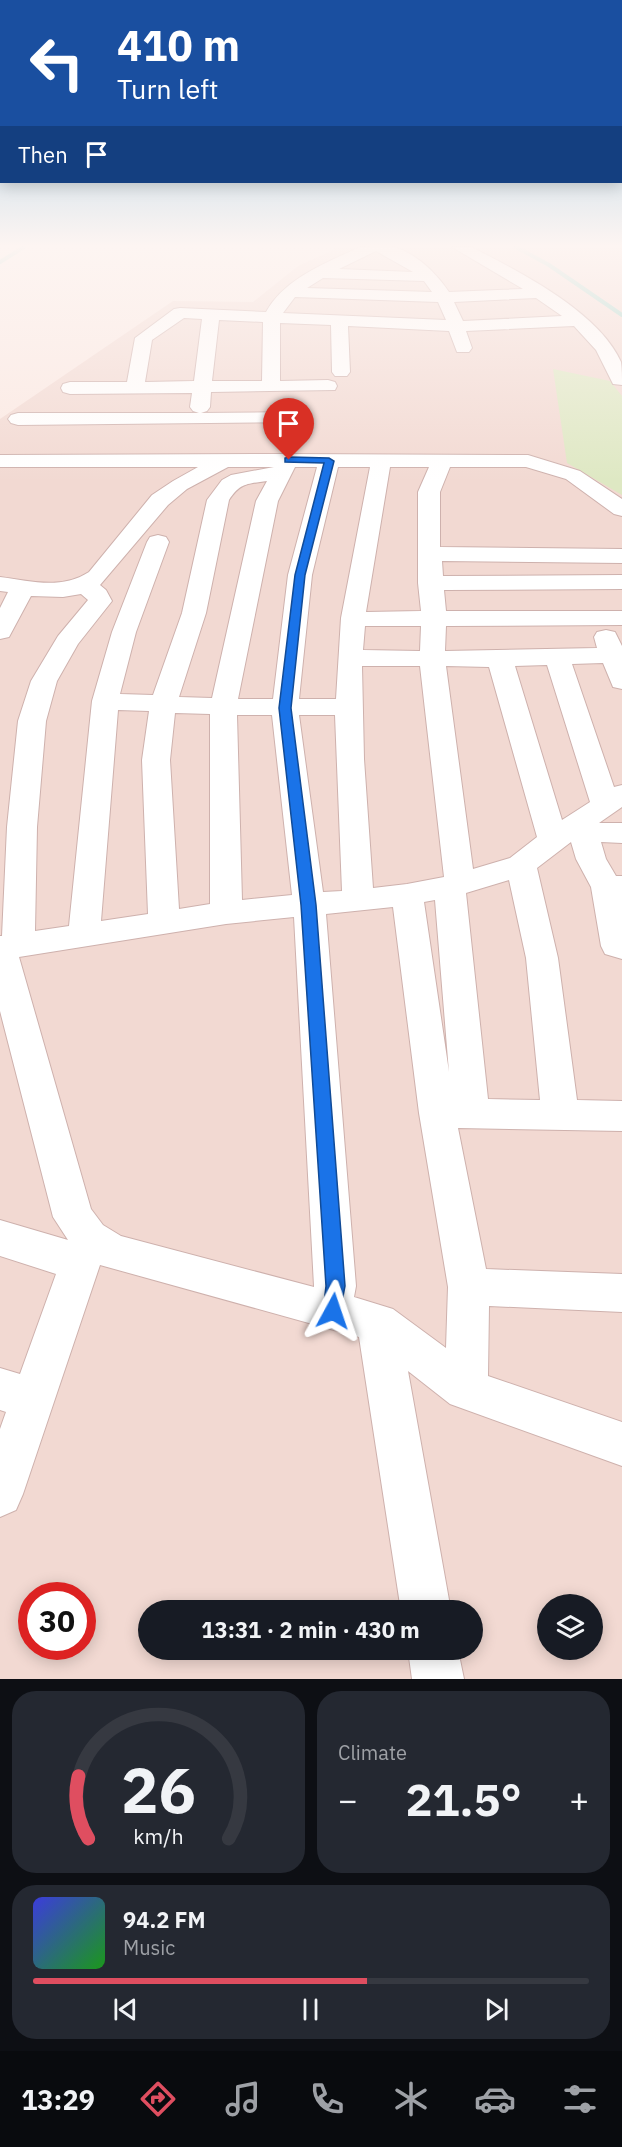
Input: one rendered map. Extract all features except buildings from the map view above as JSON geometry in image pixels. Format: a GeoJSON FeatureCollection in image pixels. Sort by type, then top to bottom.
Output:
{"type":"FeatureCollection","features":[{"type":"Feature","properties":{"kind":"street"},"geometry":{"type":"LineString","coordinates":[[135,387],[144,338],[162,325]]}},
{"type":"Feature","properties":{"kind":"street"},"geometry":{"type":"LineString","coordinates":[[194,461],[210,325]]}},
{"type":"Feature","properties":{"kind":"street"},"geometry":{"type":"LineString","coordinates":[[271,386],[272,325]]}},
{"type":"Feature","properties":{"kind":"street"},"geometry":{"type":"LineString","coordinates":[[70,388],[271,386],[335,379],[339,325]]}},
{"type":"Feature","properties":{"kind":"street"},"geometry":{"type":"LineString","coordinates":[[443,325],[471,325]]}},
{"type":"Feature","properties":{"kind":"street"},"geometry":{"type":"LineString","coordinates":[[580,325],[604,348],[620,380]]}},
{"type":"Feature","properties":{"kind":"street"},"geometry":{"type":"LineString","coordinates":[[456,326],[463,348]]}},
{"type":"Feature","properties":{"kind":"street"},"geometry":{"type":"LineString","coordinates":[[18,419],[294,418]]}},
{"type":"Feature","properties":{"kind":"street"},"geometry":{"type":"LineString","coordinates":[[165,923],[156,760],[163,704],[194,614],[218,500],[229,484],[238,479],[286,467],[329,461],[512,460],[548,465],[573,476],[622,509]]}},
{"type":"Feature","properties":{"kind":"street"},"geometry":{"type":"LineString","coordinates":[[0,461],[226,461],[286,467]]}},
{"type":"Feature","properties":{"kind":"street"},"geometry":{"type":"LineString","coordinates":[[0,632],[11,586],[64,591],[86,586],[97,577],[160,500],[180,485],[226,461]]}},
{"type":"Feature","properties":{"kind":"street"},"geometry":{"type":"LineString","coordinates":[[329,461],[300,575],[285,708],[309,905],[335,1286],[333,1311]]}},
{"type":"Feature","properties":{"kind":"street"},"geometry":{"type":"LineString","coordinates":[[358,900],[349,707],[353,619],[381,461]]}},
{"type":"Feature","properties":{"kind":"street"},"geometry":{"type":"LineString","coordinates":[[442,461],[429,492],[429,554],[434,620],[432,660],[455,885],[454,1113],[469,1287],[466,1389]]}},
{"type":"Feature","properties":{"kind":"street"},"geometry":{"type":"LineString","coordinates":[[226,913],[223,707],[267,501],[286,467]]}},
{"type":"Feature","properties":{"kind":"street"},"geometry":{"type":"LineString","coordinates":[[84,935],[105,701],[124,632],[158,542]]}},
{"type":"Feature","properties":{"kind":"street"},"geometry":{"type":"LineString","coordinates":[[429,554],[622,556]]}},
{"type":"Feature","properties":{"kind":"street"},"geometry":{"type":"LineString","coordinates":[[577,556],[586,582],[611,618],[622,681]]}},
{"type":"Feature","properties":{"kind":"street"},"geometry":{"type":"LineString","coordinates":[[430,583],[622,582]]}},
{"type":"Feature","properties":{"kind":"street"},"geometry":{"type":"LineString","coordinates":[[0,1494],[16,1394],[84,1251],[73,1217],[6,947],[22,827],[32,721],[44,681],[67,641],[100,601],[98,595],[86,586]]}},
{"type":"Feature","properties":{"kind":"street"},"geometry":{"type":"LineString","coordinates":[[353,619],[611,618]]}},
{"type":"Feature","properties":{"kind":"street"},"geometry":{"type":"LineString","coordinates":[[351,658],[500,660],[617,656]]}},
{"type":"Feature","properties":{"kind":"street"},"geometry":{"type":"LineString","coordinates":[[6,947],[226,913],[407,896],[455,885],[521,865],[614,800],[556,658]]}},
{"type":"Feature","properties":{"kind":"street"},"geometry":{"type":"LineString","coordinates":[[500,660],[569,833],[614,887],[620,955]]}},
{"type":"Feature","properties":{"kind":"street"},"geometry":{"type":"LineString","coordinates":[[105,701],[223,707],[349,707]]}},
{"type":"Feature","properties":{"kind":"street"},"geometry":{"type":"LineString","coordinates":[[569,833],[622,832]]}},
{"type":"Feature","properties":{"kind":"street"},"geometry":{"type":"LineString","coordinates":[[521,865],[542,958],[560,1114]]}},
{"type":"Feature","properties":{"kind":"street"},"geometry":{"type":"LineString","coordinates":[[407,896],[454,1113]]}},
{"type":"Feature","properties":{"kind":"street"},"geometry":{"type":"LineString","coordinates":[[454,1113],[622,1116]]}},
{"type":"Feature","properties":{"kind":"street"},"geometry":{"type":"LineString","coordinates":[[0,1238],[84,1251],[111,1251],[378,1323],[466,1389],[622,1444]]}},
{"type":"Feature","properties":{"kind":"street"},"geometry":{"type":"LineString","coordinates":[[469,1287],[622,1293]]}},
{"type":"Feature","properties":{"kind":"street"},"geometry":{"type":"LineString","coordinates":[[378,1323],[424,1600]]}},
{"type":"Feature","properties":{"kind":"street"},"geometry":{"type":"LineString","coordinates":[[435,1660],[438,1679]]}},
{"type":"Feature","properties":{"kind":"shaded area"},"geometry":{"type":"Polygon","coordinates":[[[137,325],[622,325],[622,1679],[0,1679],[0,419],[137,325]]]}},
{"type":"Feature","properties":{"kind":"green space"},"geometry":{"type":"Polygon","coordinates":[[[553,369],[610,381],[622,396],[622,495],[567,463],[553,369]]]}},
{"type":"Feature","properties":{"kind":"route"},"geometry":{"type":"LineString","coordinates":[[289,460],[329,461],[300,575],[285,708],[309,905],[335,1286],[333,1311]]}}]}
